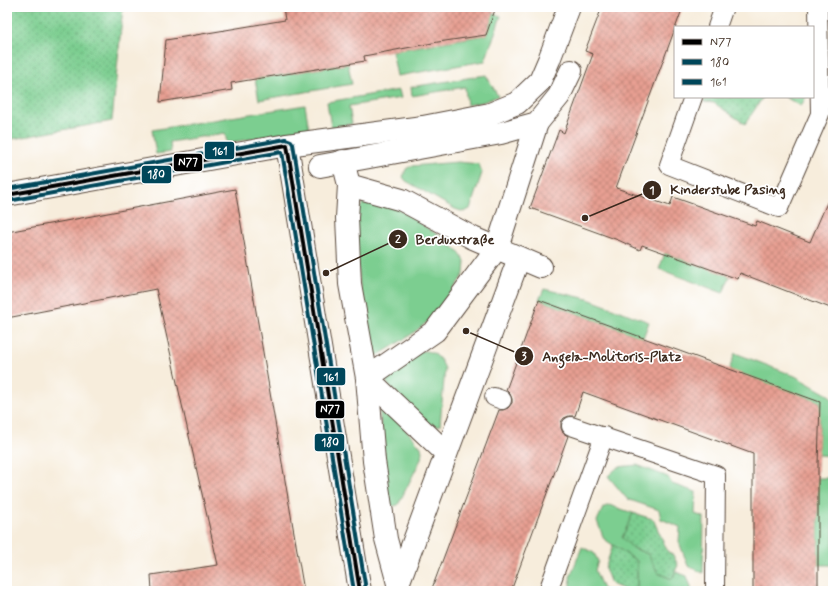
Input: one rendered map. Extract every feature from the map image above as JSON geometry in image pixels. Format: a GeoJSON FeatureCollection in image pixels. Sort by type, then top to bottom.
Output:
{"type":"FeatureCollection","features":[{"type":"Feature","properties":{"kind":"street"},"geometry":{"type":"LineString","coordinates":[[7,195],[287,145],[423,127],[490,114],[517,103],[540,81],[569,7]]}},
{"type":"Feature","properties":{"kind":"street"},"geometry":{"type":"LineString","coordinates":[[541,267],[473,238],[402,200],[348,184],[329,163],[501,134],[540,115],[559,96],[571,71]]}},
{"type":"Feature","properties":{"kind":"street"},"geometry":{"type":"LineString","coordinates":[[367,378],[435,331],[497,248],[540,115]]}},
{"type":"Feature","properties":{"kind":"street"},"geometry":{"type":"LineString","coordinates":[[287,145],[360,591]]}},
{"type":"Feature","properties":{"kind":"street"},"geometry":{"type":"LineString","coordinates":[[348,184],[347,218],[350,284],[367,378],[374,461],[386,539],[399,588]]}},
{"type":"Feature","properties":{"kind":"street"},"geometry":{"type":"LineString","coordinates":[[399,588],[446,454],[519,258]]}},
{"type":"Feature","properties":{"kind":"street"},"geometry":{"type":"LineString","coordinates":[[367,378],[446,454]]}},
{"type":"Feature","properties":{"kind":"lane"},"geometry":{"type":"LineString","coordinates":[[717,26],[724,7]]}},
{"type":"Feature","properties":{"kind":"lane"},"geometry":{"type":"LineString","coordinates":[[693,98],[669,165],[779,208],[820,114],[818,7]]}},
{"type":"Feature","properties":{"kind":"lane"},"geometry":{"type":"LineString","coordinates":[[571,426],[716,475],[715,591]]}},
{"type":"Feature","properties":{"kind":"lane"},"geometry":{"type":"LineString","coordinates":[[548,591],[604,436]]}},
{"type":"Feature","properties":{"kind":"green space"},"geometry":{"type":"Polygon","coordinates":[[[7,7],[123,7],[112,121],[7,140],[7,7]]]}},
{"type":"Feature","properties":{"kind":"green space"},"geometry":{"type":"Polygon","coordinates":[[[493,14],[501,16],[485,61],[397,76],[392,51],[486,35],[493,14]]]}},
{"type":"Feature","properties":{"kind":"green space"},"geometry":{"type":"Polygon","coordinates":[[[348,64],[352,84],[259,100],[255,79],[348,64]]]}},
{"type":"Feature","properties":{"kind":"green space"},"geometry":{"type":"Polygon","coordinates":[[[486,75],[498,96],[483,102],[467,105],[465,87],[412,96],[411,87],[486,75]]]}},
{"type":"Feature","properties":{"kind":"green space"},"geometry":{"type":"Polygon","coordinates":[[[399,90],[401,98],[349,106],[352,124],[331,127],[327,102],[399,90]]]}},
{"type":"Feature","properties":{"kind":"green space"},"geometry":{"type":"Polygon","coordinates":[[[705,98],[762,98],[745,124],[714,103],[704,102],[705,98]]]}},
{"type":"Feature","properties":{"kind":"green space"},"geometry":{"type":"Polygon","coordinates":[[[787,98],[805,98],[801,106],[787,98]]]}},
{"type":"Feature","properties":{"kind":"green space"},"geometry":{"type":"Polygon","coordinates":[[[305,105],[309,129],[227,143],[225,133],[170,142],[171,152],[156,154],[152,130],[305,105]]]}},
{"type":"Feature","properties":{"kind":"green space"},"geometry":{"type":"Polygon","coordinates":[[[458,162],[479,164],[482,173],[470,209],[464,212],[455,209],[406,181],[403,177],[406,169],[411,166],[458,162]]]}},
{"type":"Feature","properties":{"kind":"green space"},"geometry":{"type":"Polygon","coordinates":[[[365,200],[397,208],[438,235],[458,251],[465,261],[464,274],[436,315],[412,334],[377,356],[372,355],[365,341],[355,229],[359,210],[365,200]]]}},
{"type":"Feature","properties":{"kind":"green space"},"geometry":{"type":"Polygon","coordinates":[[[665,253],[730,276],[723,293],[659,269],[665,253]]]}},
{"type":"Feature","properties":{"kind":"green space"},"geometry":{"type":"Polygon","coordinates":[[[544,289],[588,299],[649,322],[643,338],[539,300],[544,289]]]}},
{"type":"Feature","properties":{"kind":"green space"},"geometry":{"type":"Polygon","coordinates":[[[421,351],[433,353],[439,358],[445,369],[440,425],[437,426],[429,424],[388,385],[386,380],[387,374],[421,351]]]}},
{"type":"Feature","properties":{"kind":"green space"},"geometry":{"type":"Polygon","coordinates":[[[735,353],[795,376],[830,396],[833,402],[833,456],[818,455],[820,402],[729,370],[735,353]]]}},
{"type":"Feature","properties":{"kind":"green space"},"geometry":{"type":"Polygon","coordinates":[[[379,408],[388,409],[421,447],[422,452],[421,459],[398,505],[389,507],[379,408]]]}},
{"type":"Feature","properties":{"kind":"green space"},"geometry":{"type":"Polygon","coordinates":[[[637,465],[668,477],[672,484],[696,492],[695,514],[704,517],[703,573],[688,566],[679,542],[680,527],[661,519],[659,510],[627,499],[608,476],[618,467],[637,465]]]}},
{"type":"Feature","properties":{"kind":"green space"},"geometry":{"type":"Polygon","coordinates":[[[818,478],[833,478],[833,565],[818,565],[818,478]]]}},
{"type":"Feature","properties":{"kind":"green space"},"geometry":{"type":"Polygon","coordinates":[[[609,505],[633,513],[623,538],[633,548],[648,554],[658,573],[672,579],[676,572],[687,576],[691,591],[637,591],[637,561],[604,539],[597,521],[603,508],[609,505]]]}},
{"type":"Feature","properties":{"kind":"green space"},"geometry":{"type":"Polygon","coordinates":[[[633,513],[653,519],[668,552],[673,555],[678,565],[672,579],[658,573],[648,554],[633,548],[622,538],[633,513]]]}},
{"type":"Feature","properties":{"kind":"green space"},"geometry":{"type":"Polygon","coordinates":[[[613,545],[637,561],[637,591],[624,591],[623,589],[611,584],[605,568],[613,545]]]}},
{"type":"Feature","properties":{"kind":"green space"},"geometry":{"type":"Polygon","coordinates":[[[582,547],[594,553],[598,561],[595,570],[603,589],[607,591],[572,591],[570,577],[582,547]]]}},
{"type":"Feature","properties":{"kind":"building"},"geometry":{"type":"Polygon","coordinates":[[[283,7],[496,7],[486,35],[438,42],[364,56],[365,61],[231,83],[232,90],[160,102],[166,40],[285,20],[283,7]]]}},
{"type":"Feature","properties":{"kind":"building"},"geometry":{"type":"Polygon","coordinates":[[[602,7],[683,7],[676,26],[674,26],[674,31],[616,188],[670,206],[673,197],[755,226],[757,221],[810,242],[833,189],[833,309],[740,273],[738,279],[642,245],[640,250],[618,240],[530,208],[559,130],[564,133],[593,54],[585,51],[602,7]]]}},
{"type":"Feature","properties":{"kind":"building"},"geometry":{"type":"Polygon","coordinates":[[[235,189],[304,591],[152,591],[151,575],[218,565],[156,289],[7,318],[7,232],[235,189]]]}},
{"type":"Feature","properties":{"kind":"building"},"geometry":{"type":"Polygon","coordinates":[[[539,300],[820,402],[818,464],[818,591],[753,591],[753,454],[583,392],[575,416],[564,418],[561,422],[563,433],[568,436],[511,591],[431,591],[499,410],[508,408],[512,403],[510,394],[506,390],[539,300]]]}},
{"type":"Feature","properties":{"kind":"transit line","name":"161"},"geometry":{"type":"LineString","coordinates":[[7,189],[286,139],[291,141],[293,144],[366,590]]}},
{"type":"Feature","properties":{"kind":"transit line","name":"N77"},"geometry":{"type":"LineString","coordinates":[[7,195],[287,145],[360,591]]}},
{"type":"Feature","properties":{"kind":"transit line","name":"180"},"geometry":{"type":"LineString","coordinates":[[8,201],[282,152],[354,591]]}},
{"type":"Feature","properties":{"kind":"place","name":"Kinderstube Pasing"},"geometry":{"type":"Point","coordinates":[585,218]}},
{"type":"Feature","properties":{"kind":"place","name":"Berduxstraße"},"geometry":{"type":"Point","coordinates":[326,273]}},
{"type":"Feature","properties":{"kind":"place","name":"Angela-Molitoris-Platz"},"geometry":{"type":"Point","coordinates":[466,331]}}]}
